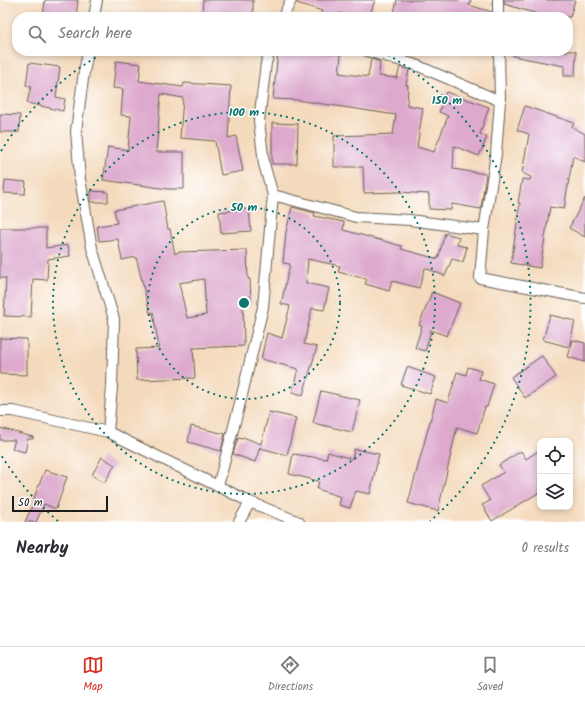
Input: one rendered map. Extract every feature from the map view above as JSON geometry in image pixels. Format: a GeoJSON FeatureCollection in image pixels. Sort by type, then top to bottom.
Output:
{"type":"FeatureCollection","features":[{"type":"Feature","properties":{"kind":"street"},"geometry":{"type":"LineString","coordinates":[[95,12],[97,0]]}},
{"type":"Feature","properties":{"kind":"street"},"geometry":{"type":"LineString","coordinates":[[285,12],[291,0]]}},
{"type":"Feature","properties":{"kind":"street"},"geometry":{"type":"LineString","coordinates":[[498,0],[498,12]]}},
{"type":"Feature","properties":{"kind":"street"},"geometry":{"type":"LineString","coordinates":[[87,56],[76,131],[80,179],[92,248],[114,319],[112,386],[108,432]]}},
{"type":"Feature","properties":{"kind":"street"},"geometry":{"type":"LineString","coordinates":[[218,486],[240,403],[263,306],[273,195],[264,164],[259,121],[266,63],[268,56]]}},
{"type":"Feature","properties":{"kind":"street"},"geometry":{"type":"LineString","coordinates":[[384,56],[416,65],[500,101]]}},
{"type":"Feature","properties":{"kind":"street"},"geometry":{"type":"LineString","coordinates":[[499,56],[500,101],[496,154],[484,230],[480,278],[585,298]]}},
{"type":"Feature","properties":{"kind":"street"},"geometry":{"type":"LineString","coordinates":[[273,195],[356,217],[410,220],[484,230]]}},
{"type":"Feature","properties":{"kind":"street"},"geometry":{"type":"LineString","coordinates":[[0,411],[13,410],[108,432],[250,502],[299,522]]}},
{"type":"Feature","properties":{"kind":"street"},"geometry":{"type":"LineString","coordinates":[[239,522],[250,502]]}},
{"type":"Feature","properties":{"kind":"building"},"geometry":{"type":"Polygon","coordinates":[[[45,0],[78,0],[77,12],[44,12],[45,0]]]}},
{"type":"Feature","properties":{"kind":"building"},"geometry":{"type":"Polygon","coordinates":[[[203,0],[253,0],[253,12],[202,12],[203,0]]]}},
{"type":"Feature","properties":{"kind":"building"},"geometry":{"type":"Polygon","coordinates":[[[297,0],[375,0],[371,12],[322,12],[297,3],[297,0]]]}},
{"type":"Feature","properties":{"kind":"building"},"geometry":{"type":"Polygon","coordinates":[[[397,0],[471,0],[469,5],[492,12],[394,12],[397,0]]]}},
{"type":"Feature","properties":{"kind":"building"},"geometry":{"type":"Polygon","coordinates":[[[504,0],[575,0],[571,12],[531,12],[504,4],[504,0]]]}},
{"type":"Feature","properties":{"kind":"building"},"geometry":{"type":"Polygon","coordinates":[[[573,51],[576,51],[575,76],[564,76],[564,66],[513,56],[573,56],[573,51]]]}},
{"type":"Feature","properties":{"kind":"building"},"geometry":{"type":"Polygon","coordinates":[[[278,56],[341,56],[339,73],[368,77],[371,59],[380,62],[379,76],[397,78],[400,67],[409,70],[406,85],[408,85],[407,105],[423,108],[417,147],[434,152],[448,116],[439,112],[446,92],[489,107],[480,134],[487,137],[479,156],[454,146],[453,169],[486,174],[481,209],[452,204],[451,210],[429,209],[429,194],[398,192],[364,193],[363,167],[334,167],[334,136],[393,134],[396,115],[297,100],[273,99],[278,56]]]}},
{"type":"Feature","properties":{"kind":"building"},"geometry":{"type":"Polygon","coordinates":[[[116,61],[141,64],[139,81],[183,87],[184,83],[231,86],[228,138],[236,136],[243,171],[221,175],[215,141],[180,138],[183,98],[161,94],[156,152],[184,152],[184,189],[168,189],[103,180],[108,147],[128,150],[131,116],[121,115],[123,89],[113,88],[116,61]]]}},
{"type":"Feature","properties":{"kind":"building"},"geometry":{"type":"Polygon","coordinates":[[[29,63],[60,67],[56,97],[65,99],[63,111],[27,103],[31,86],[26,86],[29,63]]]}},
{"type":"Feature","properties":{"kind":"building"},"geometry":{"type":"Polygon","coordinates":[[[525,106],[574,123],[572,127],[585,134],[585,162],[573,156],[564,209],[550,207],[540,268],[511,263],[522,179],[530,180],[531,177],[522,173],[529,134],[517,130],[525,106]]]}},
{"type":"Feature","properties":{"kind":"building"},"geometry":{"type":"Polygon","coordinates":[[[0,114],[20,115],[19,132],[0,132],[0,114]]]}},
{"type":"Feature","properties":{"kind":"building"},"geometry":{"type":"Polygon","coordinates":[[[272,123],[298,124],[297,164],[272,164],[272,123]]]}},
{"type":"Feature","properties":{"kind":"building"},"geometry":{"type":"Polygon","coordinates":[[[5,180],[26,182],[25,194],[4,193],[5,180]]]}},
{"type":"Feature","properties":{"kind":"building"},"geometry":{"type":"Polygon","coordinates":[[[91,191],[108,192],[108,202],[91,202],[91,191]]]}},
{"type":"Feature","properties":{"kind":"building"},"geometry":{"type":"Polygon","coordinates":[[[585,198],[585,237],[569,228],[585,198]]]}},
{"type":"Feature","properties":{"kind":"building"},"geometry":{"type":"Polygon","coordinates":[[[163,201],[168,229],[170,229],[175,254],[178,252],[247,250],[251,304],[243,305],[244,346],[193,348],[195,378],[137,380],[136,349],[159,348],[153,312],[150,313],[136,257],[122,260],[118,239],[99,241],[97,226],[117,223],[114,210],[163,201]],[[204,279],[179,283],[187,318],[206,315],[204,279]]]}},
{"type":"Feature","properties":{"kind":"building"},"geometry":{"type":"Polygon","coordinates":[[[292,207],[315,213],[314,216],[344,222],[343,230],[402,246],[401,249],[438,259],[445,233],[459,237],[457,245],[467,247],[463,262],[452,259],[445,276],[425,268],[419,288],[392,281],[389,291],[365,284],[367,279],[338,272],[340,266],[308,259],[306,283],[329,288],[324,310],[312,308],[304,344],[317,347],[303,395],[292,392],[298,369],[261,359],[267,333],[282,338],[290,306],[281,304],[290,264],[283,263],[286,232],[292,207]]]}},
{"type":"Feature","properties":{"kind":"building"},"geometry":{"type":"Polygon","coordinates":[[[249,209],[251,231],[221,233],[219,212],[249,209]]]}},
{"type":"Feature","properties":{"kind":"building"},"geometry":{"type":"Polygon","coordinates":[[[0,228],[46,228],[46,248],[68,245],[70,256],[48,259],[47,280],[33,279],[31,317],[4,316],[6,278],[0,278],[0,228]]]}},
{"type":"Feature","properties":{"kind":"building"},"geometry":{"type":"Polygon","coordinates":[[[432,292],[460,303],[447,336],[431,330],[425,351],[415,348],[422,326],[419,325],[432,292]]]}},
{"type":"Feature","properties":{"kind":"building"},"geometry":{"type":"Polygon","coordinates":[[[550,315],[575,321],[569,347],[543,340],[550,315]]]}},
{"type":"Feature","properties":{"kind":"building"},"geometry":{"type":"Polygon","coordinates":[[[0,338],[27,339],[27,375],[0,374],[0,338]]]}},
{"type":"Feature","properties":{"kind":"building"},"geometry":{"type":"Polygon","coordinates":[[[573,340],[585,343],[585,362],[568,357],[573,340]]]}},
{"type":"Feature","properties":{"kind":"building"},"geometry":{"type":"Polygon","coordinates":[[[542,356],[556,377],[525,398],[511,377],[542,356]]]}},
{"type":"Feature","properties":{"kind":"building"},"geometry":{"type":"Polygon","coordinates":[[[407,367],[436,377],[430,394],[401,385],[407,367]]]}},
{"type":"Feature","properties":{"kind":"building"},"geometry":{"type":"Polygon","coordinates":[[[468,367],[481,371],[479,379],[494,384],[477,433],[457,427],[438,511],[408,503],[436,399],[448,403],[457,372],[466,375],[468,367]]]}},
{"type":"Feature","properties":{"kind":"building"},"geometry":{"type":"Polygon","coordinates":[[[321,391],[360,400],[352,432],[313,423],[321,391]]]}},
{"type":"Feature","properties":{"kind":"building"},"geometry":{"type":"Polygon","coordinates":[[[269,412],[296,418],[287,455],[260,447],[255,462],[233,454],[238,438],[243,439],[243,437],[261,444],[269,412]]]}},
{"type":"Feature","properties":{"kind":"building"},"geometry":{"type":"Polygon","coordinates":[[[191,426],[225,434],[221,451],[188,442],[191,426]]]}},
{"type":"Feature","properties":{"kind":"building"},"geometry":{"type":"Polygon","coordinates":[[[0,428],[33,437],[33,439],[28,439],[25,452],[12,449],[15,440],[0,440],[0,428]]]}},
{"type":"Feature","properties":{"kind":"building"},"geometry":{"type":"Polygon","coordinates":[[[354,449],[379,454],[370,494],[356,491],[350,508],[339,505],[341,497],[317,489],[319,481],[289,474],[293,454],[326,459],[328,452],[352,459],[354,449]]]}},
{"type":"Feature","properties":{"kind":"building"},"geometry":{"type":"Polygon","coordinates":[[[521,451],[526,459],[537,452],[537,494],[492,521],[482,505],[490,501],[481,486],[504,472],[499,465],[521,451]]]}},
{"type":"Feature","properties":{"kind":"building"},"geometry":{"type":"Polygon","coordinates":[[[102,457],[115,465],[104,483],[92,475],[102,457]]]}},
{"type":"Feature","properties":{"kind":"building"},"geometry":{"type":"Polygon","coordinates":[[[45,470],[67,477],[56,509],[44,504],[36,522],[25,522],[35,500],[33,500],[45,470]]]}}]}
